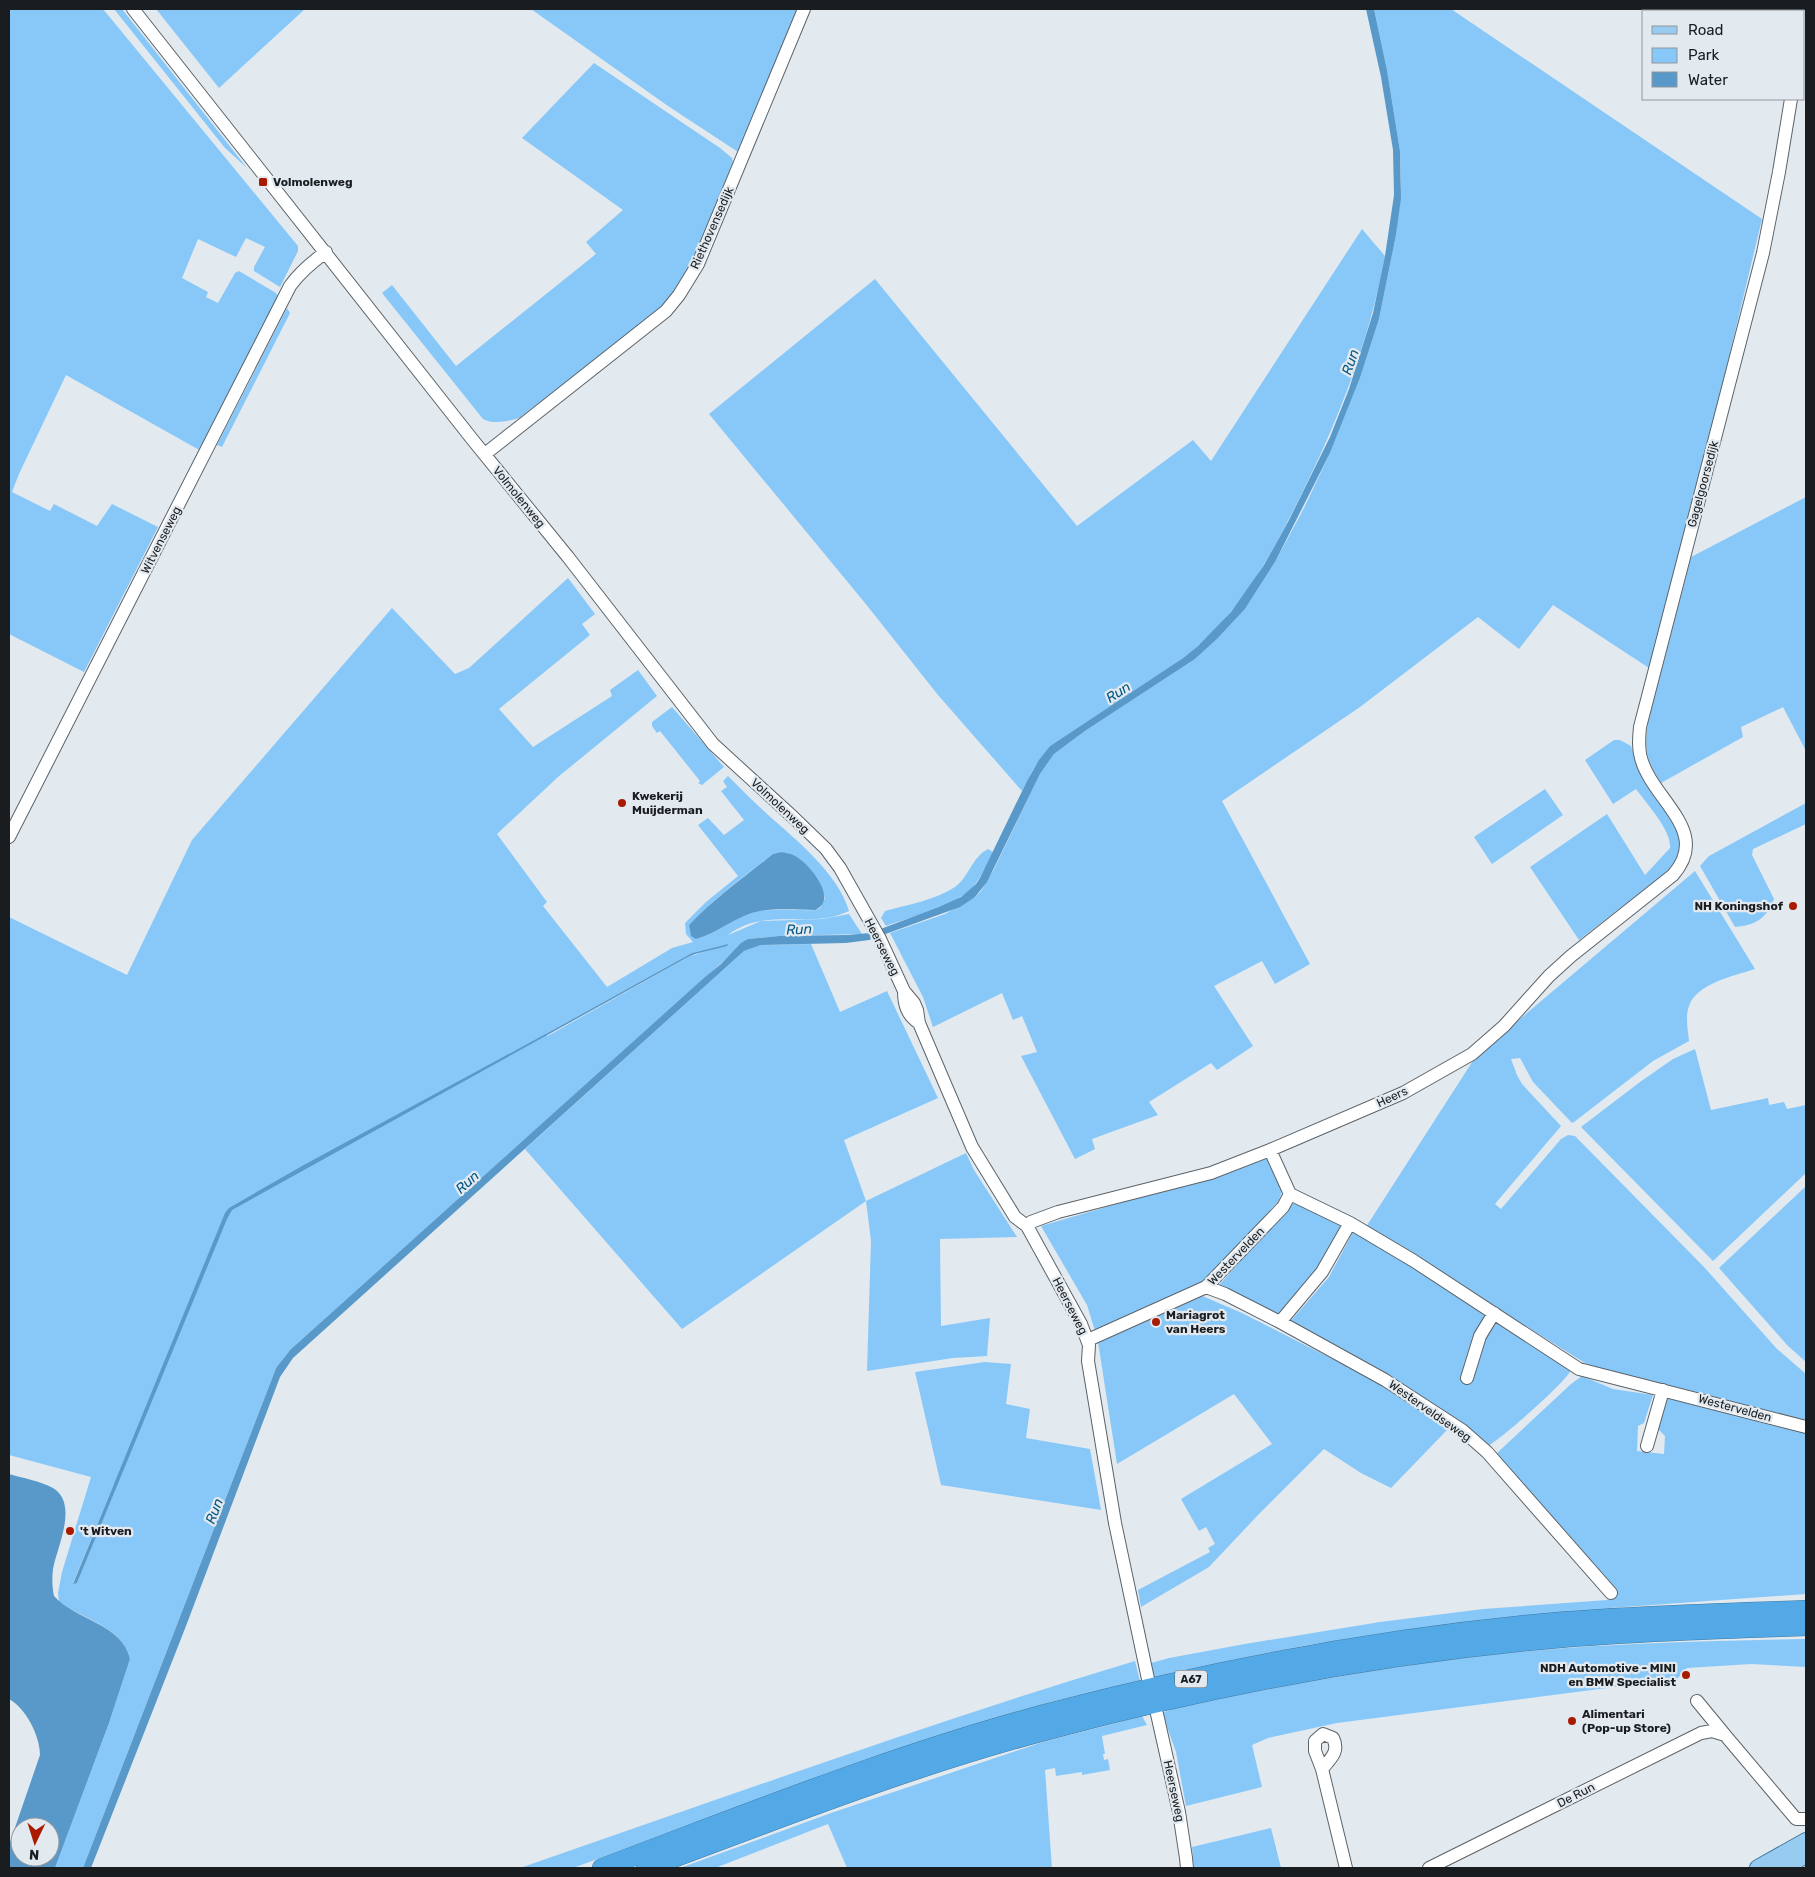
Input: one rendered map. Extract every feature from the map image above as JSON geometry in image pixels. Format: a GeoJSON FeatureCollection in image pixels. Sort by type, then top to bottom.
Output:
{"type":"FeatureCollection","features":[{"type":"Feature","properties":{"kind":"highway","name":"A67"},"geometry":{"type":"LineString","coordinates":[[602,1868],[806,1792],[912,1755],[1046,1714],[1182,1681],[1332,1651],[1452,1634],[1558,1622],[1806,1610]]}},
{"type":"Feature","properties":{"kind":"highway","name":"A67"},"geometry":{"type":"LineString","coordinates":[[646,1868],[859,1789],[988,1747],[1133,1708],[1256,1681],[1395,1658],[1558,1638],[1806,1626]]}},
{"type":"Feature","properties":{"kind":"main road"},"geometry":{"type":"LineString","coordinates":[[1784,1863],[1806,1841]]}},
{"type":"Feature","properties":{"kind":"main road"},"geometry":{"type":"LineString","coordinates":[[1758,1868],[1784,1863],[1806,1855]]}},
{"type":"Feature","properties":{"kind":"street","name":"Volmolenweg"},"geometry":{"type":"LineString","coordinates":[[133,9],[568,557],[713,744],[826,850],[840,868],[860,904]]}},
{"type":"Feature","properties":{"kind":"street","name":"Riethovensedijk"},"geometry":{"type":"LineString","coordinates":[[485,454],[666,311],[679,295],[698,264],[804,9]]}},
{"type":"Feature","properties":{"kind":"street","name":"Gagelgoorsedijk"},"geometry":{"type":"LineString","coordinates":[[1688,859],[1684,831],[1646,772],[1641,759],[1639,744],[1640,728],[1763,253],[1791,100]]}},
{"type":"Feature","properties":{"kind":"street","name":"Witvenseweg"},"geometry":{"type":"LineString","coordinates":[[9,837],[290,286],[314,260],[326,252]]}},
{"type":"Feature","properties":{"kind":"street","name":"Heers"},"geometry":{"type":"LineString","coordinates":[[1027,1226],[1031,1222],[1058,1212],[1211,1173],[1404,1093],[1472,1054],[1504,1026],[1549,976],[1571,956],[1673,875],[1688,859]]}},
{"type":"Feature","properties":{"kind":"street","name":"Heerseweg"},"geometry":{"type":"LineString","coordinates":[[860,904],[880,939],[904,991],[906,1009],[909,1016],[919,1023],[972,1147],[1015,1217],[1027,1226],[1088,1340],[1088,1361],[1115,1523],[1148,1678]]}},
{"type":"Feature","properties":{"kind":"street"},"geometry":{"type":"LineString","coordinates":[[1270,1150],[1290,1194]]}},
{"type":"Feature","properties":{"kind":"street","name":"Westervelden"},"geometry":{"type":"LineString","coordinates":[[1088,1340],[1206,1287],[1283,1207],[1290,1194],[1350,1223],[1414,1261],[1579,1369],[1806,1427]]}},
{"type":"Feature","properties":{"kind":"street"},"geometry":{"type":"LineString","coordinates":[[1280,1322],[1322,1272],[1350,1223]]}},
{"type":"Feature","properties":{"kind":"street","name":"Westerveldseweg"},"geometry":{"type":"LineString","coordinates":[[1206,1287],[1225,1294],[1280,1322],[1385,1380],[1462,1430],[1487,1452],[1611,1593]]}},
{"type":"Feature","properties":{"kind":"street"},"geometry":{"type":"LineString","coordinates":[[1467,1378],[1480,1336],[1494,1313]]}},
{"type":"Feature","properties":{"kind":"street"},"geometry":{"type":"LineString","coordinates":[[1647,1446],[1663,1390]]}},
{"type":"Feature","properties":{"kind":"street"},"geometry":{"type":"LineString","coordinates":[[1697,1701],[1796,1819],[1806,1819]]}},
{"type":"Feature","properties":{"kind":"street","name":"Heerseweg"},"geometry":{"type":"LineString","coordinates":[[1156,1714],[1179,1812],[1186,1868]]}},
{"type":"Feature","properties":{"kind":"street","name":"De Run"},"geometry":{"type":"LineString","coordinates":[[1429,1868],[1701,1733],[1712,1730],[1725,1735]]}},
{"type":"Feature","properties":{"kind":"street"},"geometry":{"type":"LineString","coordinates":[[1322,1770],[1346,1868]]}},
{"type":"Feature","properties":{"kind":"green space"},"geometry":{"type":"Polygon","coordinates":[[[9,9],[103,9],[298,246],[298,251],[280,287],[254,271],[254,267],[265,247],[246,238],[236,257],[198,239],[182,278],[208,292],[206,297],[218,303],[235,273],[239,271],[276,293],[279,299],[201,451],[66,375],[12,492],[50,511],[54,504],[97,526],[112,504],[158,527],[84,672],[9,634],[9,9]]]}},
{"type":"Feature","properties":{"kind":"green space"},"geometry":{"type":"Polygon","coordinates":[[[114,9],[122,9],[247,168],[225,148],[114,9]]]}},
{"type":"Feature","properties":{"kind":"green space"},"geometry":{"type":"Polygon","coordinates":[[[156,9],[305,9],[219,88],[156,9]]]}},
{"type":"Feature","properties":{"kind":"green space"},"geometry":{"type":"Polygon","coordinates":[[[531,9],[797,9],[738,152],[668,106],[531,9]]]}},
{"type":"Feature","properties":{"kind":"green space"},"geometry":{"type":"Polygon","coordinates":[[[1374,9],[1451,9],[1762,219],[1710,436],[1649,668],[1553,605],[1519,649],[1478,617],[1360,707],[1222,801],[1310,964],[1275,984],[1262,961],[1214,986],[1253,1046],[1217,1070],[1211,1063],[1149,1102],[1158,1115],[1092,1139],[1095,1149],[1075,1159],[1021,1056],[1037,1052],[1022,1016],[1013,1020],[1002,993],[933,1027],[923,997],[890,933],[945,914],[975,897],[981,891],[994,869],[1040,774],[1054,754],[1085,731],[1195,659],[1217,639],[1245,609],[1275,562],[1304,508],[1330,453],[1360,378],[1379,319],[1396,235],[1401,183],[1400,151],[1387,70],[1374,9]]]}},
{"type":"Feature","properties":{"kind":"green space"},"geometry":{"type":"Polygon","coordinates":[[[594,63],[720,148],[732,158],[733,162],[691,267],[683,281],[661,308],[519,418],[501,422],[488,421],[483,419],[382,293],[392,285],[456,366],[596,254],[586,242],[623,210],[522,138],[594,63]]]}},
{"type":"Feature","properties":{"kind":"green space"},"geometry":{"type":"Polygon","coordinates":[[[1362,229],[1385,256],[1361,350],[1339,411],[1313,471],[1263,566],[1220,625],[1202,642],[1183,658],[1050,746],[1033,770],[1022,791],[938,695],[865,603],[709,414],[875,279],[1077,526],[1193,440],[1211,461],[1362,229]]]}},
{"type":"Feature","properties":{"kind":"green space"},"geometry":{"type":"Polygon","coordinates":[[[287,308],[290,313],[222,447],[217,445],[287,308]]]}},
{"type":"Feature","properties":{"kind":"green space"},"geometry":{"type":"Polygon","coordinates":[[[1806,497],[1806,751],[1783,707],[1741,727],[1743,737],[1661,783],[1647,754],[1648,722],[1691,557],[1806,497]]]}},
{"type":"Feature","properties":{"kind":"green space"},"geometry":{"type":"Polygon","coordinates":[[[568,578],[595,614],[582,624],[590,635],[499,709],[533,747],[612,696],[610,690],[638,670],[657,696],[558,777],[497,834],[547,902],[543,906],[607,987],[672,948],[693,942],[686,934],[685,923],[706,902],[738,876],[698,825],[708,818],[724,835],[744,820],[721,791],[727,787],[723,781],[728,776],[826,870],[844,897],[849,911],[819,919],[763,921],[822,919],[849,914],[862,934],[779,936],[748,939],[290,1350],[276,1368],[83,1868],[55,1868],[60,1867],[60,1855],[109,1723],[130,1659],[120,1639],[111,1631],[59,1602],[58,1593],[62,1572],[91,1477],[9,1455],[9,917],[127,975],[192,840],[392,608],[455,674],[469,668],[568,578]],[[781,852],[773,854],[709,906],[689,925],[696,939],[756,912],[815,910],[820,908],[825,898],[818,882],[804,863],[781,852]],[[760,921],[757,922],[743,926],[728,935],[760,921]],[[728,944],[692,953],[546,1034],[547,1036],[688,957],[728,944]],[[114,1484],[73,1583],[77,1583],[117,1485],[114,1484]]]}},
{"type":"Feature","properties":{"kind":"green space"},"geometry":{"type":"Polygon","coordinates":[[[672,707],[724,767],[702,785],[698,783],[700,781],[660,731],[657,733],[652,726],[652,722],[672,707]]]}},
{"type":"Feature","properties":{"kind":"green space"},"geometry":{"type":"Polygon","coordinates":[[[1614,740],[1620,740],[1631,746],[1639,769],[1669,812],[1684,841],[1678,861],[1579,940],[1530,867],[1607,814],[1645,875],[1670,848],[1670,841],[1663,826],[1636,789],[1613,804],[1585,760],[1614,740]]]}},
{"type":"Feature","properties":{"kind":"green space"},"geometry":{"type":"Polygon","coordinates":[[[1545,789],[1563,815],[1492,864],[1474,837],[1545,789]]]}},
{"type":"Feature","properties":{"kind":"green space"},"geometry":{"type":"Polygon","coordinates":[[[1806,803],[1806,824],[1753,849],[1752,855],[1774,899],[1767,912],[1759,920],[1749,925],[1735,927],[1700,866],[1709,856],[1806,803]]]}},
{"type":"Feature","properties":{"kind":"green space"},"geometry":{"type":"Polygon","coordinates":[[[988,849],[993,852],[981,876],[959,898],[935,909],[886,926],[881,918],[885,911],[930,899],[947,892],[960,883],[978,857],[988,849]]]}},
{"type":"Feature","properties":{"kind":"green space"},"geometry":{"type":"Polygon","coordinates":[[[1695,871],[1755,969],[1717,981],[1700,991],[1693,998],[1687,1014],[1689,1041],[1653,1061],[1572,1123],[1533,1082],[1520,1058],[1511,1059],[1522,1084],[1561,1126],[1495,1204],[1501,1209],[1561,1139],[1568,1135],[1575,1136],[1704,1267],[1777,1349],[1806,1374],[1806,1422],[1769,1411],[1609,1373],[1585,1363],[1366,1227],[1476,1056],[1695,871]]]}},
{"type":"Feature","properties":{"kind":"green space"},"geometry":{"type":"Polygon","coordinates":[[[811,944],[840,1012],[887,991],[938,1098],[844,1140],[866,1201],[682,1329],[525,1149],[744,951],[761,945],[811,944]]]}},
{"type":"Feature","properties":{"kind":"green space"},"geometry":{"type":"Polygon","coordinates":[[[1695,1049],[1711,1110],[1768,1098],[1769,1105],[1784,1102],[1787,1109],[1806,1105],[1806,1173],[1713,1261],[1581,1127],[1673,1059],[1695,1049]]]}},
{"type":"Feature","properties":{"kind":"green space"},"geometry":{"type":"Polygon","coordinates":[[[966,1153],[974,1170],[1017,1237],[940,1239],[941,1326],[990,1318],[987,1356],[953,1358],[867,1371],[871,1241],[866,1201],[966,1153]]]}},
{"type":"Feature","properties":{"kind":"green space"},"geometry":{"type":"Polygon","coordinates":[[[1266,1157],[1275,1170],[1280,1182],[1281,1193],[1279,1200],[1211,1275],[1203,1281],[1095,1331],[1087,1305],[1041,1226],[1266,1157]]]}},
{"type":"Feature","properties":{"kind":"green space"},"geometry":{"type":"Polygon","coordinates":[[[1806,1186],[1806,1362],[1787,1345],[1719,1268],[1806,1186]]]}},
{"type":"Feature","properties":{"kind":"green space"},"geometry":{"type":"Polygon","coordinates":[[[1303,1202],[1342,1224],[1317,1273],[1277,1315],[1219,1285],[1292,1204],[1303,1202]]]}},
{"type":"Feature","properties":{"kind":"green space"},"geometry":{"type":"Polygon","coordinates":[[[1353,1232],[1382,1247],[1572,1368],[1568,1375],[1534,1409],[1488,1446],[1288,1324],[1329,1277],[1353,1232]]]}},
{"type":"Feature","properties":{"kind":"green space"},"geometry":{"type":"Polygon","coordinates":[[[1200,1295],[1242,1313],[1360,1373],[1432,1414],[1447,1430],[1391,1488],[1361,1473],[1324,1449],[1209,1567],[1141,1607],[1138,1590],[1210,1552],[1208,1548],[1215,1544],[1206,1527],[1199,1531],[1181,1499],[1272,1444],[1234,1394],[1117,1464],[1098,1342],[1200,1295]]]}},
{"type":"Feature","properties":{"kind":"green space"},"geometry":{"type":"Polygon","coordinates":[[[985,1362],[1011,1364],[1006,1404],[1030,1409],[1026,1438],[1090,1449],[1101,1510],[941,1485],[915,1372],[985,1362]]]}},
{"type":"Feature","properties":{"kind":"green space"},"geometry":{"type":"Polygon","coordinates":[[[1582,1376],[1613,1389],[1653,1395],[1644,1423],[1638,1426],[1637,1451],[1664,1454],[1665,1436],[1657,1428],[1665,1398],[1806,1431],[1806,1594],[1611,1608],[1611,1610],[1380,1634],[1298,1647],[1154,1678],[1151,1663],[1245,1644],[1380,1622],[1483,1609],[1607,1600],[1614,1593],[1496,1454],[1582,1376]]]}},
{"type":"Feature","properties":{"kind":"green space"},"geometry":{"type":"Polygon","coordinates":[[[1806,1639],[1806,1667],[1751,1664],[1687,1668],[1677,1679],[1337,1723],[1268,1738],[1252,1745],[1262,1787],[1186,1806],[1176,1752],[1162,1713],[1180,1706],[1303,1683],[1385,1669],[1508,1653],[1620,1645],[1806,1639]]]}},
{"type":"Feature","properties":{"kind":"green space"},"geometry":{"type":"Polygon","coordinates":[[[1135,1661],[1140,1681],[1051,1702],[852,1765],[573,1868],[520,1868],[903,1735],[1135,1661]]]}},
{"type":"Feature","properties":{"kind":"green space"},"geometry":{"type":"Polygon","coordinates":[[[1142,1716],[1147,1725],[1102,1736],[1104,1760],[1108,1759],[1110,1770],[1082,1775],[1082,1772],[1056,1776],[1055,1768],[1045,1770],[1052,1868],[847,1868],[828,1824],[715,1868],[680,1868],[831,1813],[1043,1742],[1142,1716]]]}},
{"type":"Feature","properties":{"kind":"green space"},"geometry":{"type":"Polygon","coordinates":[[[1271,1828],[1281,1868],[1194,1868],[1192,1847],[1271,1828]]]}},
{"type":"Feature","properties":{"kind":"water"},"geometry":{"type":"Polygon","coordinates":[[[1366,9],[1374,9],[1387,70],[1400,151],[1401,198],[1396,235],[1379,319],[1360,378],[1330,453],[1275,562],[1245,609],[1195,659],[1085,731],[1054,754],[1040,774],[987,882],[975,897],[960,907],[869,940],[846,943],[761,945],[744,951],[293,1358],[280,1377],[186,1626],[91,1868],[83,1868],[276,1368],[290,1350],[721,964],[741,943],[748,939],[779,936],[870,933],[961,897],[980,878],[1027,781],[1039,760],[1050,746],[1183,658],[1198,646],[1231,612],[1264,565],[1289,520],[1330,437],[1349,389],[1373,313],[1385,256],[1394,195],[1393,150],[1381,77],[1366,9]]]}},
{"type":"Feature","properties":{"kind":"water"},"geometry":{"type":"Polygon","coordinates":[[[781,852],[792,854],[813,872],[823,890],[824,898],[822,905],[815,910],[764,910],[742,917],[703,937],[696,939],[691,936],[689,925],[699,915],[773,854],[781,852]]]}},
{"type":"Feature","properties":{"kind":"water"},"geometry":{"type":"Polygon","coordinates":[[[728,944],[727,946],[688,957],[232,1210],[77,1583],[73,1584],[225,1213],[229,1208],[302,1166],[692,953],[728,944]]]}},
{"type":"Feature","properties":{"kind":"water","name":"'t Witven"},"geometry":{"type":"Polygon","coordinates":[[[9,1474],[53,1488],[61,1495],[65,1504],[65,1515],[62,1538],[53,1569],[54,1596],[63,1604],[97,1623],[118,1638],[126,1647],[130,1659],[109,1723],[60,1855],[60,1817],[19,1817],[40,1755],[35,1731],[15,1703],[9,1699],[9,1474]]]}},
{"type":"Feature","properties":{"kind":"water","name":"'t Witven"},"geometry":{"type":"Polygon","coordinates":[[[10,1842],[10,1867],[55,1868],[9,1868],[10,1842]]]}},
{"type":"Feature","properties":{"kind":"place","name":"Volmolenweg"},"geometry":{"type":"Point","coordinates":[263,182]}},
{"type":"Feature","properties":{"kind":"place","name":"Kwekerij Muijderman"},"geometry":{"type":"Point","coordinates":[622,803]}},
{"type":"Feature","properties":{"kind":"place","name":"NH Koningshof"},"geometry":{"type":"Point","coordinates":[1793,906]}},
{"type":"Feature","properties":{"kind":"place","name":"Mariagrot van Heers"},"geometry":{"type":"Point","coordinates":[1156,1322]}},
{"type":"Feature","properties":{"kind":"place","name":"'t Witven"},"geometry":{"type":"Point","coordinates":[70,1531]}},
{"type":"Feature","properties":{"kind":"place","name":"NDH Automotive - MINI en BMW Specialist"},"geometry":{"type":"Point","coordinates":[1686,1675]}},
{"type":"Feature","properties":{"kind":"place","name":"Alimentari (Pop-up Store)"},"geometry":{"type":"Point","coordinates":[1572,1721]}},
{"type":"Feature","properties":{"kind":"water label","name":"Run"},"geometry":{"type":"Point","coordinates":[1350,362]}},
{"type":"Feature","properties":{"kind":"water label","name":"Run"},"geometry":{"type":"Point","coordinates":[1118,692]}},
{"type":"Feature","properties":{"kind":"water label","name":"Run"},"geometry":{"type":"Point","coordinates":[799,929]}},
{"type":"Feature","properties":{"kind":"water label","name":"Run"},"geometry":{"type":"Point","coordinates":[467,1182]}},
{"type":"Feature","properties":{"kind":"water label","name":"Run"},"geometry":{"type":"Point","coordinates":[214,1511]}}]}
